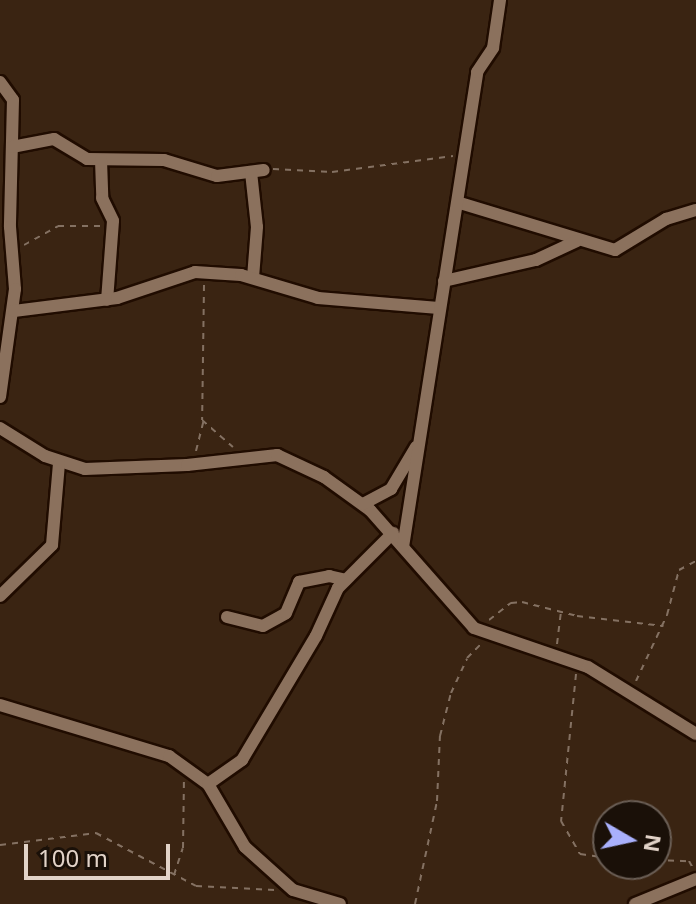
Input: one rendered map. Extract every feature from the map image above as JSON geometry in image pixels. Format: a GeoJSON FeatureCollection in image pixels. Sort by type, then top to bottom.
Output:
{"type":"FeatureCollection","features":[{"type":"Feature","properties":{"kind":"street"},"geometry":{"type":"LineString","coordinates":[[403,547],[439,308],[460,203],[477,72],[493,48],[500,0]]}},
{"type":"Feature","properties":{"kind":"street"},"geometry":{"type":"LineString","coordinates":[[0,82],[13,100],[12,250],[0,397]]}},
{"type":"Feature","properties":{"kind":"street"},"geometry":{"type":"LineString","coordinates":[[12,147],[54,139],[75,156],[101,160],[164,160],[217,176],[258,171],[253,278]]}},
{"type":"Feature","properties":{"kind":"street"},"geometry":{"type":"LineString","coordinates":[[101,160],[102,198],[113,228],[107,300]]}},
{"type":"Feature","properties":{"kind":"street"},"geometry":{"type":"LineString","coordinates":[[460,203],[577,241],[623,249],[666,219],[696,210]]}},
{"type":"Feature","properties":{"kind":"street"},"geometry":{"type":"LineString","coordinates":[[444,281],[536,260],[577,241]]}},
{"type":"Feature","properties":{"kind":"street"},"geometry":{"type":"LineString","coordinates":[[9,312],[107,300],[203,272],[253,278],[318,298],[439,308]]}},
{"type":"Feature","properties":{"kind":"street"},"geometry":{"type":"LineString","coordinates":[[0,428],[59,463],[85,469],[187,465],[277,455],[324,477],[363,504],[393,533],[474,628],[493,639],[578,663],[631,689],[696,734]]}},
{"type":"Feature","properties":{"kind":"street"},"geometry":{"type":"LineString","coordinates":[[363,504],[399,481],[420,441]]}},
{"type":"Feature","properties":{"kind":"street"},"geometry":{"type":"LineString","coordinates":[[0,596],[52,545],[59,463]]}},
{"type":"Feature","properties":{"kind":"street"},"geometry":{"type":"LineString","coordinates":[[208,784],[242,760],[346,580],[393,533]]}},
{"type":"Feature","properties":{"kind":"street"},"geometry":{"type":"LineString","coordinates":[[227,617],[263,626],[286,613],[299,582],[329,576],[346,580]]}},
{"type":"Feature","properties":{"kind":"street"},"geometry":{"type":"LineString","coordinates":[[0,705],[182,764],[208,784],[245,847],[293,890],[340,904]]}},
{"type":"Feature","properties":{"kind":"street"},"geometry":{"type":"LineString","coordinates":[[635,904],[696,879]]}},
{"type":"Feature","properties":{"kind":"path"},"geometry":{"type":"LineString","coordinates":[[258,171],[332,172],[465,155]]}},
{"type":"Feature","properties":{"kind":"path"},"geometry":{"type":"LineString","coordinates":[[12,250],[58,226],[113,228]]}},
{"type":"Feature","properties":{"kind":"path"},"geometry":{"type":"LineString","coordinates":[[187,465],[199,444],[203,421],[201,374],[207,323],[203,272]]}},
{"type":"Feature","properties":{"kind":"path"},"geometry":{"type":"LineString","coordinates":[[203,421],[246,457]]}},
{"type":"Feature","properties":{"kind":"path"},"geometry":{"type":"LineString","coordinates":[[631,689],[663,626],[679,570],[696,561]]}},
{"type":"Feature","properties":{"kind":"path"},"geometry":{"type":"LineString","coordinates":[[474,628],[511,603],[663,626]]}},
{"type":"Feature","properties":{"kind":"path"},"geometry":{"type":"LineString","coordinates":[[556,646],[561,610]]}},
{"type":"Feature","properties":{"kind":"path"},"geometry":{"type":"LineString","coordinates":[[415,904],[437,801],[440,736],[451,693],[467,658],[493,639]]}},
{"type":"Feature","properties":{"kind":"path"},"geometry":{"type":"LineString","coordinates":[[578,663],[561,821],[580,854],[592,856]]}},
{"type":"Feature","properties":{"kind":"path"},"geometry":{"type":"LineString","coordinates":[[173,876],[183,848],[182,764]]}},
{"type":"Feature","properties":{"kind":"path"},"geometry":{"type":"LineString","coordinates":[[0,845],[96,833],[124,844],[173,876],[196,886],[293,890]]}},
{"type":"Feature","properties":{"kind":"path"},"geometry":{"type":"LineString","coordinates":[[672,860],[689,861],[696,879]]}}]}
